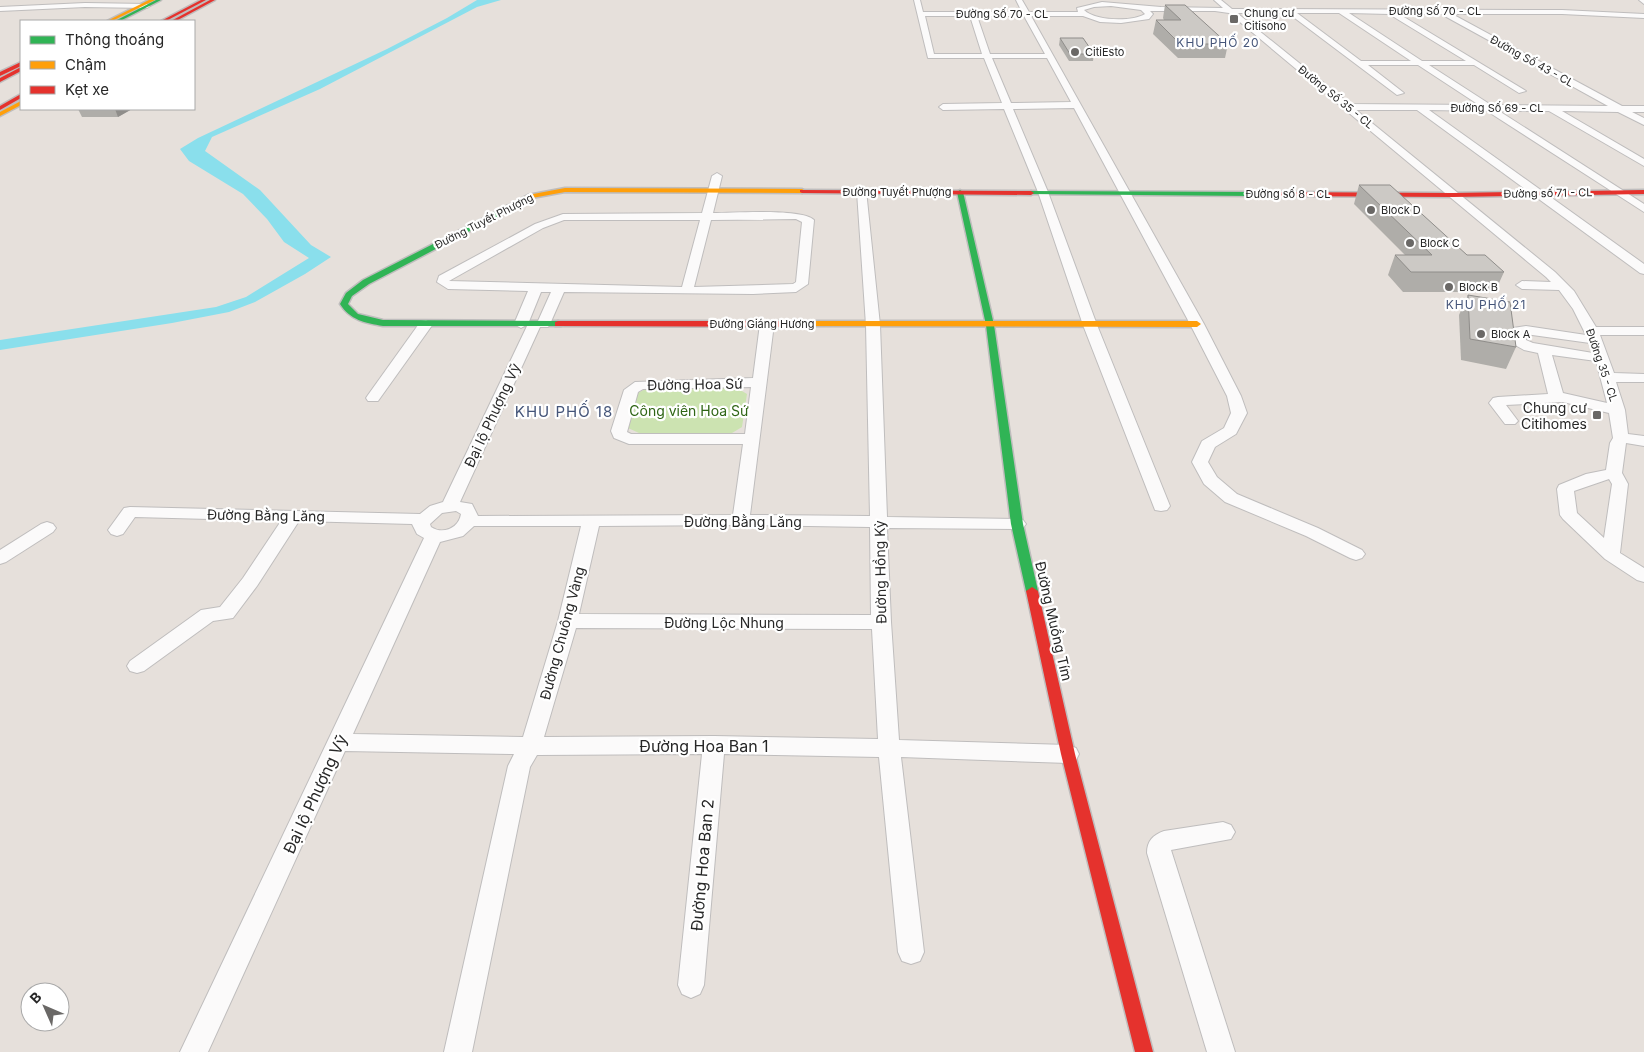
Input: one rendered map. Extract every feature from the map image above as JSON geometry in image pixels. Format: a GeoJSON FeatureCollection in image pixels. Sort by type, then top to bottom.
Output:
{"type":"FeatureCollection","features":[{"type":"Feature","properties":{"kind":"main road"},"geometry":{"type":"LineString","coordinates":[[111,20],[159,0]]}},
{"type":"Feature","properties":{"kind":"main road"},"geometry":{"type":"LineString","coordinates":[[165,20],[204,0]]}},
{"type":"Feature","properties":{"kind":"main road"},"geometry":{"type":"LineString","coordinates":[[176,20],[213,0]]}},
{"type":"Feature","properties":{"kind":"main road"},"geometry":{"type":"LineString","coordinates":[[118,20],[147,4]]}},
{"type":"Feature","properties":{"kind":"main road"},"geometry":{"type":"LineString","coordinates":[[0,74],[20,64]]}},
{"type":"Feature","properties":{"kind":"main road"},"geometry":{"type":"LineString","coordinates":[[0,81],[19,72]]}},
{"type":"Feature","properties":{"kind":"main road"},"geometry":{"type":"LineString","coordinates":[[0,108],[20,97]]}},
{"type":"Feature","properties":{"kind":"main road"},"geometry":{"type":"LineString","coordinates":[[0,114],[20,103]]}},
{"type":"Feature","properties":{"kind":"main road","name":"Đường Tuyết Phượng"},"geometry":{"type":"LineString","coordinates":[[533,324],[383,323],[364,320],[345,309],[345,300],[355,289],[366,282],[530,196],[565,190],[1043,192]]}},
{"type":"Feature","properties":{"kind":"main road","name":"Đường Muồng Tím"},"geometry":{"type":"LineString","coordinates":[[960,192],[990,325],[1017,524],[1068,754],[1144,1052]]}},
{"type":"Feature","properties":{"kind":"main road","name":"Đường số 8 - CL"},"geometry":{"type":"LineString","coordinates":[[1043,192],[1453,195]]}},
{"type":"Feature","properties":{"kind":"main road","name":"Đường số 71 - CL"},"geometry":{"type":"LineString","coordinates":[[1453,195],[1644,192]]}},
{"type":"Feature","properties":{"kind":"main road","name":"Đường Giáng Hương"},"geometry":{"type":"LineString","coordinates":[[533,324],[1197,324]]}},
{"type":"Feature","properties":{"kind":"street"},"geometry":{"type":"LineString","coordinates":[[917,0],[931,56],[1050,56]]}},
{"type":"Feature","properties":{"kind":"street"},"geometry":{"type":"LineString","coordinates":[[1020,0],[1061,73],[1075,105],[1197,324],[1234,396],[1239,413],[1230,431],[1208,444],[1200,462],[1210,480],[1231,498],[1312,532],[1356,554]]}},
{"type":"Feature","properties":{"kind":"street","name":"Đường Số 35 - CL"},"geometry":{"type":"LineString","coordinates":[[1218,0],[1228,11],[1350,107],[1453,195]]}},
{"type":"Feature","properties":{"kind":"street"},"geometry":{"type":"LineString","coordinates":[[1323,0],[1644,209]]}},
{"type":"Feature","properties":{"kind":"street","name":"Đường Số 70 - CL"},"geometry":{"type":"LineString","coordinates":[[1081,12],[1083,6],[1100,3],[1124,4],[1143,8],[1214,9],[1228,11],[1562,12],[1644,16]]}},
{"type":"Feature","properties":{"kind":"street"},"geometry":{"type":"LineString","coordinates":[[0,10],[85,5],[147,4]]}},
{"type":"Feature","properties":{"kind":"street"},"geometry":{"type":"LineString","coordinates":[[1378,4],[1522,91]]}},
{"type":"Feature","properties":{"kind":"street","name":"Đường Số 43 - CL"},"geometry":{"type":"LineString","coordinates":[[1426,4],[1644,122]]}},
{"type":"Feature","properties":{"kind":"street"},"geometry":{"type":"LineString","coordinates":[[1282,6],[1400,93]]}},
{"type":"Feature","properties":{"kind":"street"},"geometry":{"type":"LineString","coordinates":[[1143,8],[1149,14]]}},
{"type":"Feature","properties":{"kind":"street","name":"Đường Số 70 - CL"},"geometry":{"type":"LineString","coordinates":[[920,12],[1081,12],[1099,19],[1121,21],[1140,19],[1149,14],[1217,14],[1228,11]]}},
{"type":"Feature","properties":{"kind":"street","name":"Đường Số 70 - CL"},"geometry":{"type":"LineString","coordinates":[[920,12],[973,14],[1026,12]]}},
{"type":"Feature","properties":{"kind":"street"},"geometry":{"type":"LineString","coordinates":[[973,14],[987,56],[1043,192],[1090,325],[1161,506]]}},
{"type":"Feature","properties":{"kind":"street"},"geometry":{"type":"LineString","coordinates":[[1359,63],[1476,63]]}},
{"type":"Feature","properties":{"kind":"street"},"geometry":{"type":"LineString","coordinates":[[0,74],[19,72]]}},
{"type":"Feature","properties":{"kind":"street"},"geometry":{"type":"LineString","coordinates":[[943,107],[1075,105]]}},
{"type":"Feature","properties":{"kind":"street","name":"Đường Số 69 - CL"},"geometry":{"type":"LineString","coordinates":[[1350,107],[1644,109]]}},
{"type":"Feature","properties":{"kind":"street"},"geometry":{"type":"LineString","coordinates":[[1420,108],[1644,270]]}},
{"type":"Feature","properties":{"kind":"street"},"geometry":{"type":"LineString","coordinates":[[1550,108],[1644,163]]}},
{"type":"Feature","properties":{"kind":"street"},"geometry":{"type":"LineString","coordinates":[[687,290],[717,176]]}},
{"type":"Feature","properties":{"kind":"street","name":"Đường Hồng Kỳ"},"geometry":{"type":"LineString","coordinates":[[862,192],[873,324],[881,622],[889,748],[911,952]]}},
{"type":"Feature","properties":{"kind":"street","name":"Đường 35 - CL"},"geometry":{"type":"LineString","coordinates":[[1453,195],[1539,264],[1562,286],[1574,300],[1592,336],[1608,377],[1617,410],[1621,438],[1618,443],[1614,473],[1620,484],[1611,555]]}},
{"type":"Feature","properties":{"kind":"street"},"geometry":{"type":"LineString","coordinates":[[798,216],[808,220],[802,284],[796,288],[687,290],[536,288],[448,285],[443,282],[443,279],[539,226],[564,217],[707,217],[798,216]]}},
{"type":"Feature","properties":{"kind":"street"},"geometry":{"type":"LineString","coordinates":[[1522,285],[1562,286]]}},
{"type":"Feature","properties":{"kind":"street"},"geometry":{"type":"LineString","coordinates":[[533,324],[536,288]]}},
{"type":"Feature","properties":{"kind":"street"},"geometry":{"type":"LineString","coordinates":[[533,324],[559,288]]}},
{"type":"Feature","properties":{"kind":"street"},"geometry":{"type":"LineString","coordinates":[[373,398],[426,324]]}},
{"type":"Feature","properties":{"kind":"street","name":"Đại lộ Phượng Vỹ"},"geometry":{"type":"LineString","coordinates":[[449,506],[533,324]]}},
{"type":"Feature","properties":{"kind":"street"},"geometry":{"type":"LineString","coordinates":[[741,520],[750,439],[767,324]]}},
{"type":"Feature","properties":{"kind":"street"},"geometry":{"type":"LineString","coordinates":[[1601,358],[1529,346],[1520,342],[1518,330],[1592,336],[1644,331]]}},
{"type":"Feature","properties":{"kind":"street"},"geometry":{"type":"LineString","coordinates":[[1544,349],[1556,396],[1617,410]]}},
{"type":"Feature","properties":{"kind":"street"},"geometry":{"type":"LineString","coordinates":[[1608,377],[1644,378]]}},
{"type":"Feature","properties":{"kind":"street","name":"Đường Hoa Sứ"},"geometry":{"type":"LineString","coordinates":[[750,439],[629,439],[620,435],[619,432],[631,390],[640,384],[759,382]]}},
{"type":"Feature","properties":{"kind":"street"},"geometry":{"type":"LineString","coordinates":[[1510,421],[1497,403],[1498,401],[1561,398]]}},
{"type":"Feature","properties":{"kind":"street"},"geometry":{"type":"LineString","coordinates":[[1621,438],[1644,441]]}},
{"type":"Feature","properties":{"kind":"street"},"geometry":{"type":"LineString","coordinates":[[1614,473],[1592,478],[1565,489],[1569,515],[1611,555],[1644,576]]}},
{"type":"Feature","properties":{"kind":"street"},"geometry":{"type":"LineString","coordinates":[[429,528],[433,510],[449,506],[466,508],[470,514],[470,521]]}},
{"type":"Feature","properties":{"kind":"street","name":"Đường Bằng Lăng"},"geometry":{"type":"LineString","coordinates":[[116,530],[130,512],[294,515],[429,528],[454,533],[464,528],[470,521],[741,520],[1017,524]]}},
{"type":"Feature","properties":{"kind":"street"},"geometry":{"type":"LineString","coordinates":[[137,666],[208,615],[226,613],[250,582],[294,515]]}},
{"type":"Feature","properties":{"kind":"street","name":"Đường Chuông Vàng"},"geometry":{"type":"LineString","coordinates":[[458,1052],[519,766],[531,746],[568,621],[590,521]]}},
{"type":"Feature","properties":{"kind":"street"},"geometry":{"type":"LineString","coordinates":[[0,558],[47,528]]}},
{"type":"Feature","properties":{"kind":"street","name":"Đại lộ Phượng Vỹ"},"geometry":{"type":"LineString","coordinates":[[194,1052],[340,742],[429,528]]}},
{"type":"Feature","properties":{"kind":"street","name":"Đường Lộc Nhung"},"geometry":{"type":"LineString","coordinates":[[568,621],[881,622]]}},
{"type":"Feature","properties":{"kind":"street","name":"Đường Hoa Ban 1"},"geometry":{"type":"LineString","coordinates":[[340,742],[531,746],[889,748],[1068,754]]}},
{"type":"Feature","properties":{"kind":"street","name":"Đường Hoa Ban 2"},"geometry":{"type":"LineString","coordinates":[[691,985],[714,746]]}},
{"type":"Feature","properties":{"kind":"street"},"geometry":{"type":"LineString","coordinates":[[1221,1052],[1159,853],[1159,846],[1164,841],[1223,832]]}},
{"type":"Feature","properties":{"kind":"green space","name":"Công viên Hoa Sứ"},"geometry":{"type":"Polygon","coordinates":[[[735,387],[747,394],[742,427],[732,433],[639,433],[628,428],[638,393],[645,389],[735,387]]]}},
{"type":"Feature","properties":{"kind":"water"},"geometry":{"type":"Polygon","coordinates":[[[477,0],[501,0],[477,7],[320,89],[212,137],[205,151],[260,190],[311,245],[331,257],[255,302],[229,312],[172,323],[0,350],[0,340],[216,307],[246,297],[309,258],[284,242],[267,219],[243,194],[189,161],[180,149],[198,138],[387,49],[477,0]]]}},
{"type":"Feature","properties":{"kind":"building"},"geometry":{"type":"Polygon","coordinates":[[[1165,5],[1185,5],[1228,44],[1180,44],[1156,20],[1181,20],[1165,5]]]}},
{"type":"Feature","properties":{"kind":"building"},"geometry":{"type":"Polygon","coordinates":[[[1060,38],[1083,38],[1094,54],[1070,54],[1060,38]]]}},
{"type":"Feature","properties":{"kind":"building"},"geometry":{"type":"Polygon","coordinates":[[[1359,185],[1390,185],[1467,255],[1485,255],[1504,272],[1411,272],[1395,255],[1432,255],[1359,185]]]}},
{"type":"Feature","properties":{"kind":"building"},"geometry":{"type":"Polygon","coordinates":[[[1468,295],[1510,302],[1516,347],[1470,339],[1468,295]]]}},
{"type":"Feature","properties":{"kind":"traffic: fast"},"geometry":{"type":"LineString","coordinates":[[119,20],[159,0]]}},
{"type":"Feature","properties":{"kind":"traffic: fast"},"geometry":{"type":"LineString","coordinates":[[960,192],[990,325],[1017,524],[1032,591]]}},
{"type":"Feature","properties":{"kind":"traffic: fast"},"geometry":{"type":"LineString","coordinates":[[1031,193],[1252,194]]}},
{"type":"Feature","properties":{"kind":"traffic: fast"},"geometry":{"type":"LineString","coordinates":[[509,207],[366,282],[349,295],[344,304],[355,316],[383,323],[558,324]]}},
{"type":"Feature","properties":{"kind":"traffic: slow"},"geometry":{"type":"LineString","coordinates":[[111,20],[153,0]]}},
{"type":"Feature","properties":{"kind":"traffic: slow"},"geometry":{"type":"LineString","coordinates":[[0,114],[20,104]]}},
{"type":"Feature","properties":{"kind":"traffic: slow"},"geometry":{"type":"LineString","coordinates":[[509,207],[530,196],[565,190],[802,191]]}},
{"type":"Feature","properties":{"kind":"traffic: slow"},"geometry":{"type":"LineString","coordinates":[[803,324],[1197,324]]}},
{"type":"Feature","properties":{"kind":"traffic: jam"},"geometry":{"type":"LineString","coordinates":[[165,20],[204,0]]}},
{"type":"Feature","properties":{"kind":"traffic: jam"},"geometry":{"type":"LineString","coordinates":[[175,20],[213,0]]}},
{"type":"Feature","properties":{"kind":"traffic: jam"},"geometry":{"type":"LineString","coordinates":[[0,74],[20,64]]}},
{"type":"Feature","properties":{"kind":"traffic: jam"},"geometry":{"type":"LineString","coordinates":[[0,80],[20,70]]}},
{"type":"Feature","properties":{"kind":"traffic: jam"},"geometry":{"type":"LineString","coordinates":[[0,108],[20,97]]}},
{"type":"Feature","properties":{"kind":"traffic: jam"},"geometry":{"type":"LineString","coordinates":[[802,191],[1031,193]]}},
{"type":"Feature","properties":{"kind":"traffic: jam"},"geometry":{"type":"LineString","coordinates":[[1252,194],[1453,195],[1644,192]]}},
{"type":"Feature","properties":{"kind":"traffic: jam"},"geometry":{"type":"LineString","coordinates":[[558,324],[803,324]]}},
{"type":"Feature","properties":{"kind":"traffic: jam"},"geometry":{"type":"LineString","coordinates":[[1032,591],[1068,754],[1144,1052]]}},
{"type":"Feature","properties":{"kind":"place","name":"Chung cư Citisoho"},"geometry":{"type":"Point","coordinates":[1234,19]}},
{"type":"Feature","properties":{"kind":"place","name":"CitiEsto"},"geometry":{"type":"Point","coordinates":[1075,52]}},
{"type":"Feature","properties":{"kind":"place","name":"Block D"},"geometry":{"type":"Point","coordinates":[1371,210]}},
{"type":"Feature","properties":{"kind":"place","name":"Block C"},"geometry":{"type":"Point","coordinates":[1410,243]}},
{"type":"Feature","properties":{"kind":"place","name":"Block B"},"geometry":{"type":"Point","coordinates":[1449,287]}},
{"type":"Feature","properties":{"kind":"place","name":"Block A"},"geometry":{"type":"Point","coordinates":[1481,334]}},
{"type":"Feature","properties":{"kind":"place","name":"Chung cư Citihomes"},"geometry":{"type":"Point","coordinates":[1597,415]}},
{"type":"Feature","properties":{"kind":"district","name":"KHU PHỐ 20"},"geometry":{"type":"Point","coordinates":[1218,42]}},
{"type":"Feature","properties":{"kind":"district","name":"KHU PHỐ 21"},"geometry":{"type":"Point","coordinates":[1486,304]}},
{"type":"Feature","properties":{"kind":"district","name":"KHU PHỐ 18"},"geometry":{"type":"Point","coordinates":[564,411]}}]}
